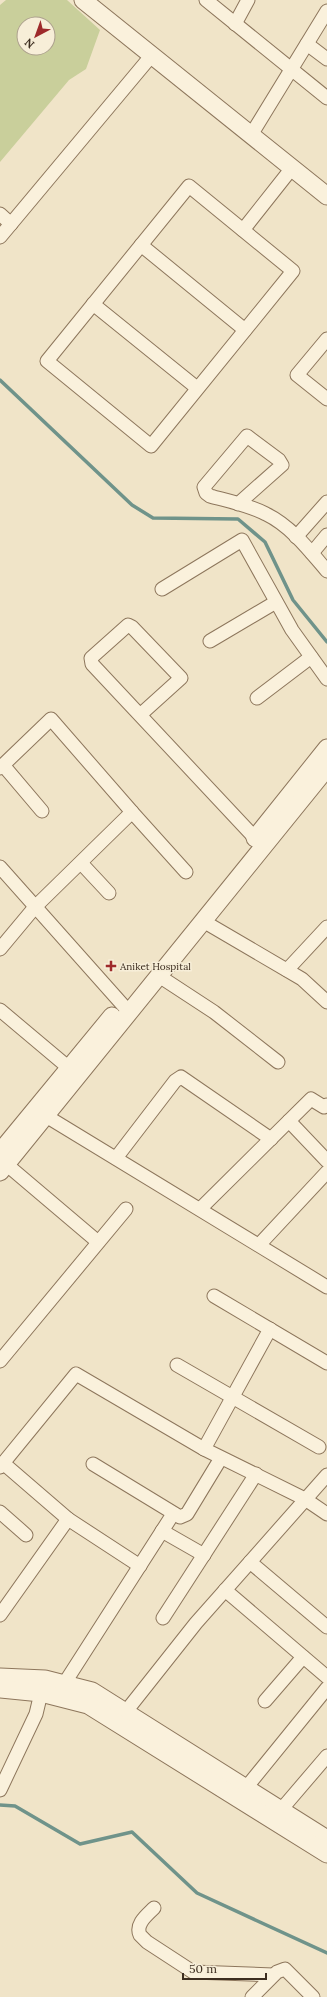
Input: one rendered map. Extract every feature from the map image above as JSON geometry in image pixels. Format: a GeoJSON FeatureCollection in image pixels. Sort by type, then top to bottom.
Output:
{"type":"FeatureCollection","features":[{"type":"Feature","properties":{"kind":"street"},"geometry":{"type":"LineString","coordinates":[[83,0],[327,196]]}},
{"type":"Feature","properties":{"kind":"street"},"geometry":{"type":"LineString","coordinates":[[206,0],[327,98]]}},
{"type":"Feature","properties":{"kind":"street"},"geometry":{"type":"LineString","coordinates":[[235,24],[248,0]]}},
{"type":"Feature","properties":{"kind":"street"},"geometry":{"type":"LineString","coordinates":[[251,135],[327,11]]}},
{"type":"Feature","properties":{"kind":"street"},"geometry":{"type":"LineString","coordinates":[[307,44],[327,59]]}},
{"type":"Feature","properties":{"kind":"street"},"geometry":{"type":"LineString","coordinates":[[0,237],[152,55]]}},
{"type":"Feature","properties":{"kind":"street"},"geometry":{"type":"LineString","coordinates":[[243,230],[292,168]]}},
{"type":"Feature","properties":{"kind":"street"},"geometry":{"type":"LineString","coordinates":[[189,186],[243,230],[293,271],[151,446],[47,361],[189,186]]}},
{"type":"Feature","properties":{"kind":"street"},"geometry":{"type":"LineString","coordinates":[[0,214],[11,224]]}},
{"type":"Feature","properties":{"kind":"street"},"geometry":{"type":"LineString","coordinates":[[141,245],[245,330]]}},
{"type":"Feature","properties":{"kind":"street"},"geometry":{"type":"LineString","coordinates":[[93,304],[197,388]]}},
{"type":"Feature","properties":{"kind":"street"},"geometry":{"type":"LineString","coordinates":[[327,339],[297,375],[327,399]]}},
{"type":"Feature","properties":{"kind":"street"},"geometry":{"type":"LineString","coordinates":[[238,504],[282,466],[279,460],[247,436],[204,487],[206,493],[210,496],[267,514],[296,537],[327,571]]}},
{"type":"Feature","properties":{"kind":"street"},"geometry":{"type":"LineString","coordinates":[[296,537],[327,502]]}},
{"type":"Feature","properties":{"kind":"street"},"geometry":{"type":"LineString","coordinates":[[312,553],[327,535]]}},
{"type":"Feature","properties":{"kind":"street"},"geometry":{"type":"LineString","coordinates":[[162,590],[242,540],[292,630],[327,679]]}},
{"type":"Feature","properties":{"kind":"street"},"geometry":{"type":"LineString","coordinates":[[210,641],[276,602]]}},
{"type":"Feature","properties":{"kind":"street"},"geometry":{"type":"LineString","coordinates":[[140,715],[181,678],[132,627],[128,625],[90,660],[92,664],[255,838]]}},
{"type":"Feature","properties":{"kind":"street"},"geometry":{"type":"LineString","coordinates":[[257,698],[311,657]]}},
{"type":"Feature","properties":{"kind":"street"},"geometry":{"type":"LineString","coordinates":[[42,811],[2,767],[51,719],[186,872]]}},
{"type":"Feature","properties":{"kind":"street"},"geometry":{"type":"LineString","coordinates":[[2,1163],[46,1116],[255,838],[327,748]]}},
{"type":"Feature","properties":{"kind":"street"},"geometry":{"type":"LineString","coordinates":[[2,1163],[69,1068],[126,1008],[159,976],[327,768]]}},
{"type":"Feature","properties":{"kind":"street"},"geometry":{"type":"LineString","coordinates":[[0,949],[35,908],[132,812]]}},
{"type":"Feature","properties":{"kind":"street"},"geometry":{"type":"LineString","coordinates":[[81,862],[109,893]]}},
{"type":"Feature","properties":{"kind":"street"},"geometry":{"type":"LineString","coordinates":[[0,867],[35,908],[126,1008]]}},
{"type":"Feature","properties":{"kind":"street"},"geometry":{"type":"LineString","coordinates":[[203,921],[302,979],[327,1002]]}},
{"type":"Feature","properties":{"kind":"street"},"geometry":{"type":"LineString","coordinates":[[287,970],[327,927]]}},
{"type":"Feature","properties":{"kind":"street"},"geometry":{"type":"LineString","coordinates":[[159,976],[214,1012],[278,1062]]}},
{"type":"Feature","properties":{"kind":"street"},"geometry":{"type":"LineString","coordinates":[[0,1010],[69,1068]]}},
{"type":"Feature","properties":{"kind":"street"},"geometry":{"type":"LineString","coordinates":[[116,1158],[176,1081],[181,1077],[271,1139]]}},
{"type":"Feature","properties":{"kind":"street"},"geometry":{"type":"LineString","coordinates":[[200,1209],[311,1099],[324,1108],[327,1105]]}},
{"type":"Feature","properties":{"kind":"street"},"geometry":{"type":"LineString","coordinates":[[46,1116],[327,1286]]}},
{"type":"Feature","properties":{"kind":"street"},"geometry":{"type":"LineString","coordinates":[[288,1121],[327,1161]]}},
{"type":"Feature","properties":{"kind":"street"},"geometry":{"type":"LineString","coordinates":[[2,1163],[98,1242]]}},
{"type":"Feature","properties":{"kind":"street"},"geometry":{"type":"LineString","coordinates":[[259,1245],[327,1172]]}},
{"type":"Feature","properties":{"kind":"street"},"geometry":{"type":"LineString","coordinates":[[0,1361],[126,1208]]}},
{"type":"Feature","properties":{"kind":"street"},"geometry":{"type":"LineString","coordinates":[[214,1296],[327,1364]]}},
{"type":"Feature","properties":{"kind":"street"},"geometry":{"type":"LineString","coordinates":[[204,1450],[270,1329]]}},
{"type":"Feature","properties":{"kind":"street"},"geometry":{"type":"LineString","coordinates":[[177,1365],[319,1447]]}},
{"type":"Feature","properties":{"kind":"street"},"geometry":{"type":"LineString","coordinates":[[140,1566],[68,1519],[2,1465],[76,1374],[204,1450],[305,1499],[327,1514]]}},
{"type":"Feature","properties":{"kind":"street"},"geometry":{"type":"LineString","coordinates":[[93,1464],[180,1517],[187,1514],[221,1458]]}},
{"type":"Feature","properties":{"kind":"street"},"geometry":{"type":"LineString","coordinates":[[163,1618],[256,1474]]}},
{"type":"Feature","properties":{"kind":"street"},"geometry":{"type":"LineString","coordinates":[[121,1718],[196,1623],[327,1475]]}},
{"type":"Feature","properties":{"kind":"street"},"geometry":{"type":"LineString","coordinates":[[0,1512],[26,1535]]}},
{"type":"Feature","properties":{"kind":"street"},"geometry":{"type":"LineString","coordinates":[[64,1684],[173,1514]]}},
{"type":"Feature","properties":{"kind":"street"},"geometry":{"type":"LineString","coordinates":[[0,1615],[68,1519]]}},
{"type":"Feature","properties":{"kind":"street"},"geometry":{"type":"LineString","coordinates":[[162,1531],[204,1555]]}},
{"type":"Feature","properties":{"kind":"street"},"geometry":{"type":"LineString","coordinates":[[250,1562],[327,1626]]}},
{"type":"Feature","properties":{"kind":"street"},"geometry":{"type":"LineString","coordinates":[[225,1590],[327,1677]]}},
{"type":"Feature","properties":{"kind":"street"},"geometry":{"type":"LineString","coordinates":[[265,1701],[303,1657]]}},
{"type":"Feature","properties":{"kind":"street"},"geometry":{"type":"LineString","coordinates":[[0,1677],[45,1679],[92,1691],[121,1718]]}},
{"type":"Feature","properties":{"kind":"street"},"geometry":{"type":"LineString","coordinates":[[241,1793],[327,1688]]}},
{"type":"Feature","properties":{"kind":"street"},"geometry":{"type":"LineString","coordinates":[[0,1689],[41,1693],[88,1705],[121,1718],[241,1793],[327,1854]]}},
{"type":"Feature","properties":{"kind":"street"},"geometry":{"type":"LineString","coordinates":[[0,1790],[36,1714],[41,1693]]}},
{"type":"Feature","properties":{"kind":"street"},"geometry":{"type":"LineString","coordinates":[[280,1811],[327,1756]]}},
{"type":"Feature","properties":{"kind":"street"},"geometry":{"type":"LineString","coordinates":[[241,1793],[280,1811],[327,1839]]}},
{"type":"Feature","properties":{"kind":"street"},"geometry":{"type":"LineString","coordinates":[[154,1908],[140,1923],[140,1935],[187,1969],[200,1972],[273,1975]]}},
{"type":"Feature","properties":{"kind":"street"},"geometry":{"type":"LineString","coordinates":[[252,1997],[273,1975],[282,1969],[285,1969],[313,1997]]}},
{"type":"Feature","properties":{"kind":"green space"},"geometry":{"type":"Polygon","coordinates":[[[6,0],[67,0],[100,30],[86,69],[69,80],[0,162],[0,5],[6,0]]]}},
{"type":"Feature","properties":{"kind":"waterway"},"geometry":{"type":"LineString","coordinates":[[0,380],[132,505],[153,518],[238,519],[265,542],[293,600],[327,642]]}},
{"type":"Feature","properties":{"kind":"waterway"},"geometry":{"type":"LineString","coordinates":[[0,1805],[15,1806],[80,1844],[132,1832],[197,1893],[327,1953]]}},
{"type":"Feature","properties":{"kind":"place","name":"Aniket Hospital"},"geometry":{"type":"Point","coordinates":[111,966]}}]}
